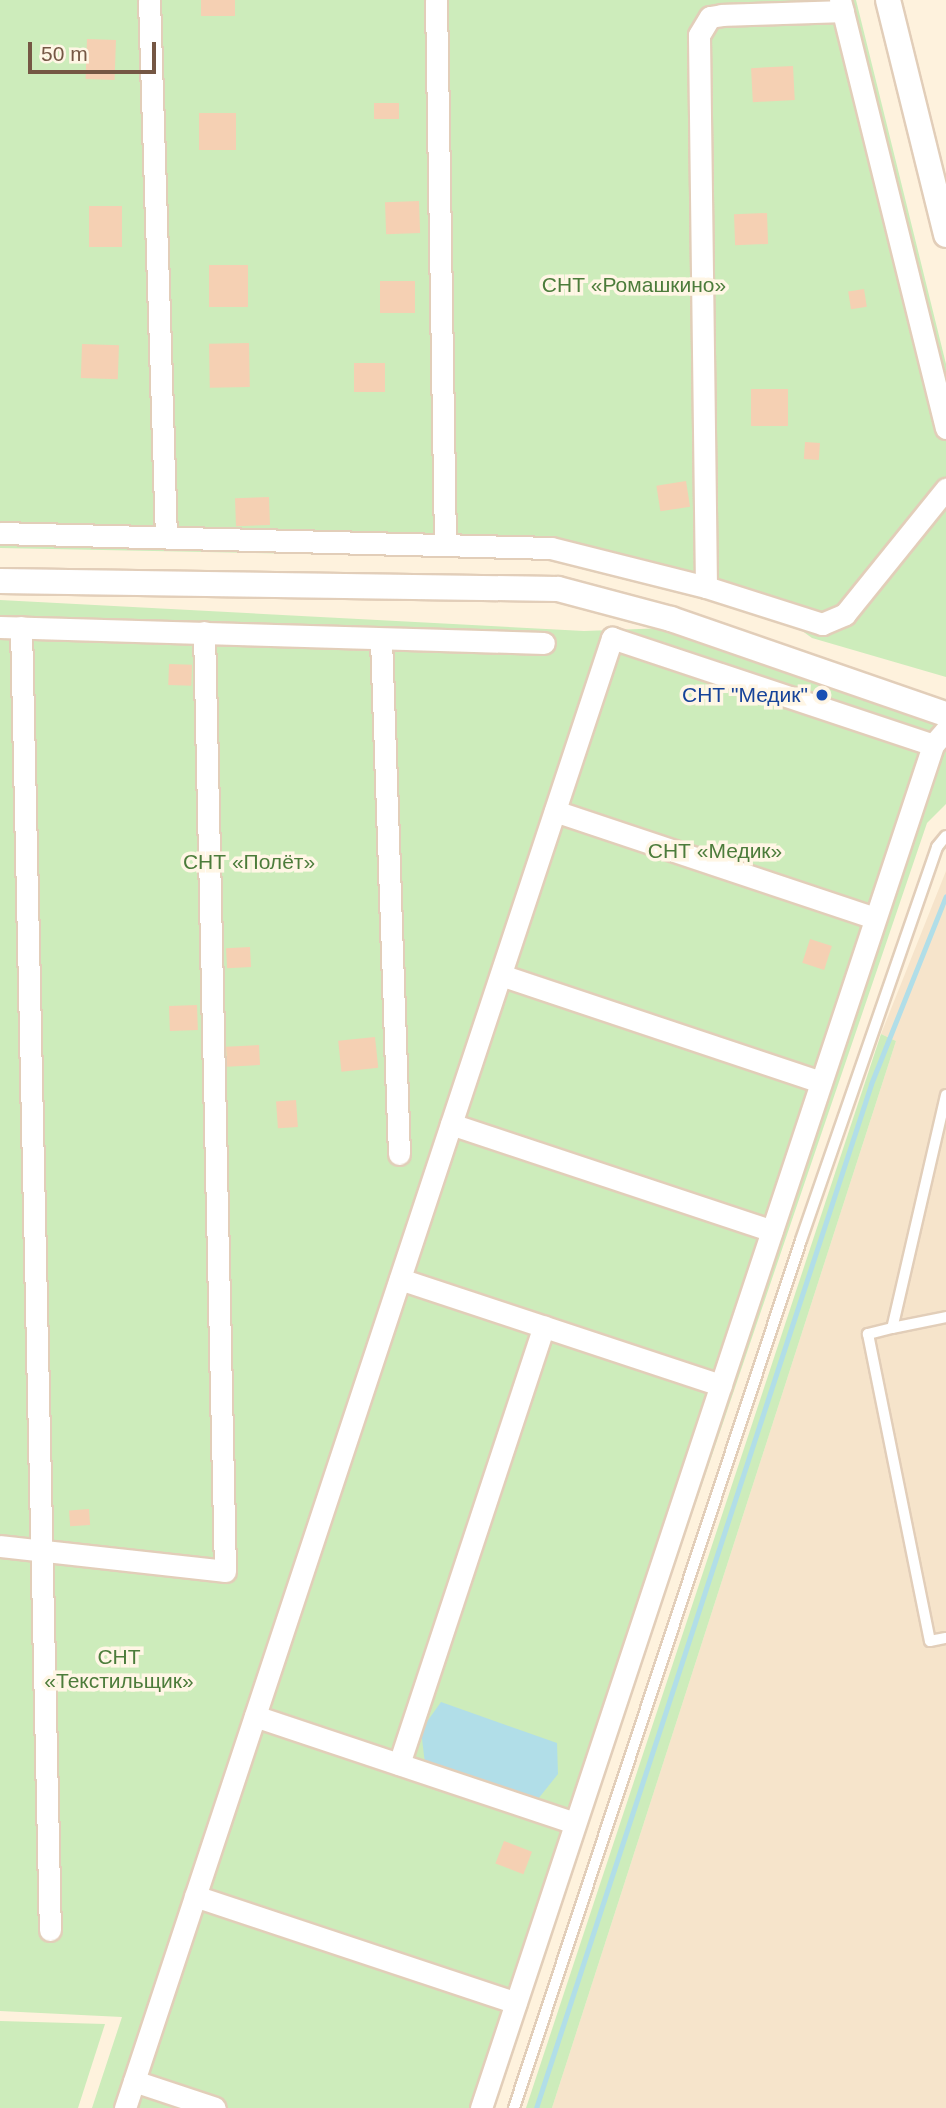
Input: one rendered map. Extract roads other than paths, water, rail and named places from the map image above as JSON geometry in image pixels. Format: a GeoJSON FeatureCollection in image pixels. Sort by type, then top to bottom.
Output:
{"type":"FeatureCollection","features":[{"type":"Feature","properties":{"kind":"street"},"geometry":{"type":"LineString","coordinates":[[149,0],[166,537]]}},
{"type":"Feature","properties":{"kind":"street"},"geometry":{"type":"LineString","coordinates":[[436,0],[445,543]]}},
{"type":"Feature","properties":{"kind":"street"},"geometry":{"type":"LineString","coordinates":[[888,0],[946,236]]}},
{"type":"Feature","properties":{"kind":"street"},"geometry":{"type":"LineString","coordinates":[[706,587],[699,35],[710,17],[842,5],[946,428]]}},
{"type":"Feature","properties":{"kind":"street"},"geometry":{"type":"LineString","coordinates":[[0,533],[445,543],[551,548],[706,587],[811,622],[835,622],[946,489]]}},
{"type":"Feature","properties":{"kind":"street"},"geometry":{"type":"LineString","coordinates":[[0,581],[558,589],[671,619],[946,713]]}},
{"type":"Feature","properties":{"kind":"street"},"geometry":{"type":"LineString","coordinates":[[50,1930],[44,1551],[11,627],[544,643]]}},
{"type":"Feature","properties":{"kind":"street"},"geometry":{"type":"LineString","coordinates":[[0,1546],[225,1571],[204,632]]}},
{"type":"Feature","properties":{"kind":"street"},"geometry":{"type":"LineString","coordinates":[[125,2108],[612,638],[940,737],[875,918],[481,2108]]}},
{"type":"Feature","properties":{"kind":"street"},"geometry":{"type":"LineString","coordinates":[[381,639],[399,1154]]}},
{"type":"Feature","properties":{"kind":"street"},"geometry":{"type":"LineString","coordinates":[[555,811],[875,918]]}},
{"type":"Feature","properties":{"kind":"street"},"geometry":{"type":"LineString","coordinates":[[500,975],[821,1082]]}},
{"type":"Feature","properties":{"kind":"street"},"geometry":{"type":"LineString","coordinates":[[451,1124],[772,1231]]}},
{"type":"Feature","properties":{"kind":"street"},"geometry":{"type":"LineString","coordinates":[[400,1279],[721,1385]]}},
{"type":"Feature","properties":{"kind":"street"},"geometry":{"type":"LineString","coordinates":[[399,1764],[544,1326]]}},
{"type":"Feature","properties":{"kind":"street"},"geometry":{"type":"LineString","coordinates":[[255,1716],[575,1823]]}},
{"type":"Feature","properties":{"kind":"street"},"geometry":{"type":"LineString","coordinates":[[195,1896],[516,2003]]}},
{"type":"Feature","properties":{"kind":"street"},"geometry":{"type":"LineString","coordinates":[[134,2081],[215,2108]]}},
{"type":"Feature","properties":{"kind":"lane"},"geometry":{"type":"LineString","coordinates":[[514,2108],[802,1240],[937,847],[946,836]]}},
{"type":"Feature","properties":{"kind":"lane"},"geometry":{"type":"LineString","coordinates":[[892,1328],[940,1142],[946,1095]]}},
{"type":"Feature","properties":{"kind":"lane"},"geometry":{"type":"LineString","coordinates":[[946,1317],[868,1334],[930,1641],[946,1638]]}},
{"type":"Feature","properties":{"kind":"water"},"geometry":{"type":"Polygon","coordinates":[[[441,1702],[557,1743],[558,1774],[538,1799],[425,1764],[421,1730],[441,1702]]]}},
{"type":"Feature","properties":{"kind":"waterway"},"geometry":{"type":"LineString","coordinates":[[536,2108],[871,1084],[946,896]]}},
{"type":"Feature","properties":{"kind":"place","name":"СНТ \"Медик\""},"geometry":{"type":"Point","coordinates":[822,695]}},
{"type":"Feature","properties":{"kind":"park label","name":"СНТ «Ромашкино»"},"geometry":{"type":"Point","coordinates":[634,285]}},
{"type":"Feature","properties":{"kind":"park label","name":"СНТ «Медик»"},"geometry":{"type":"Point","coordinates":[715,851]}},
{"type":"Feature","properties":{"kind":"park label","name":"СНТ «Полёт»"},"geometry":{"type":"Point","coordinates":[249,862]}},
{"type":"Feature","properties":{"kind":"park label","name":"СНТ «Текстильщик»"},"geometry":{"type":"Point","coordinates":[119,1669]}}]}
